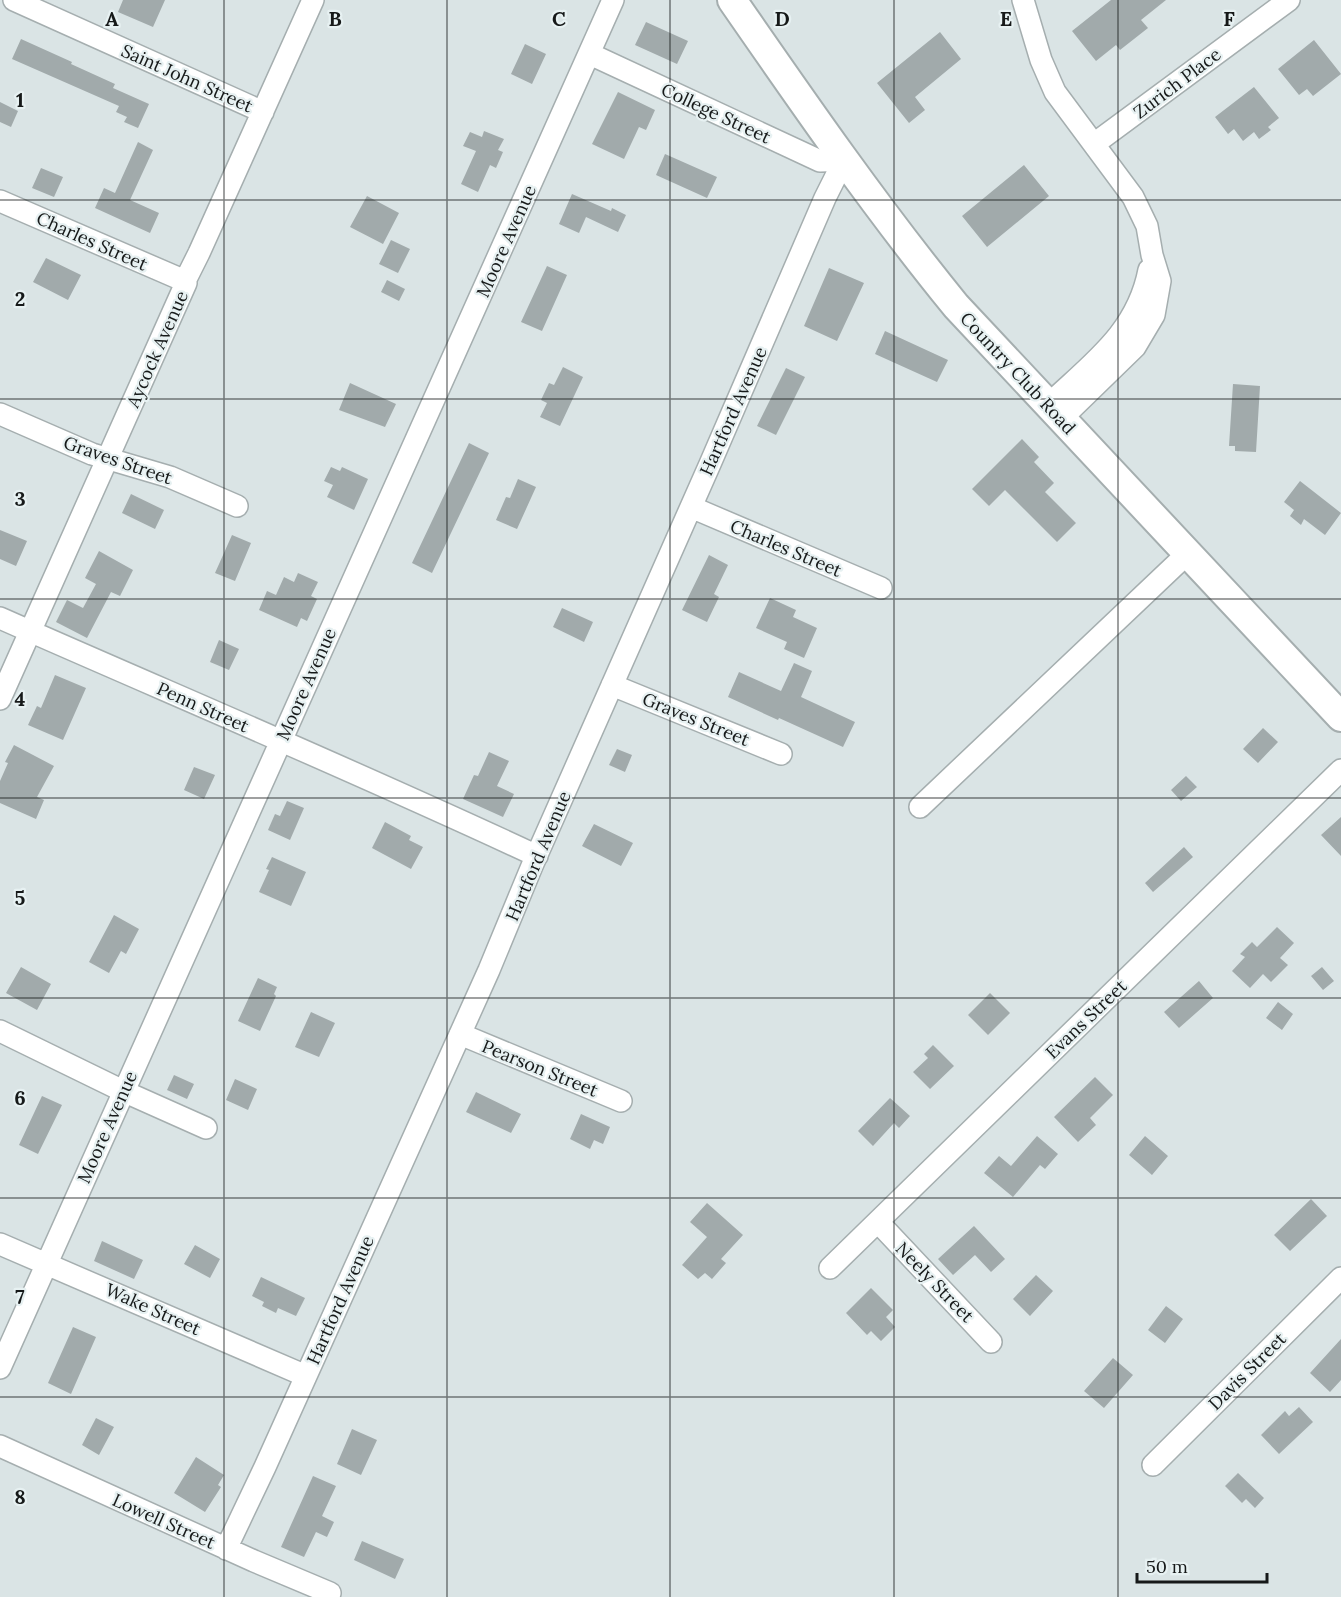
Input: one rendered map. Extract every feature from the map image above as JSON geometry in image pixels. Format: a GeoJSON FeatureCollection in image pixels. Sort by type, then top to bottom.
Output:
{"type":"FeatureCollection","features":[{"type":"Feature","properties":{"kind":"street","name":"Saint John Street"},"geometry":{"type":"LineString","coordinates":[[14,0],[263,112]]}},
{"type":"Feature","properties":{"kind":"street","name":"Aycock Avenue"},"geometry":{"type":"LineString","coordinates":[[0,699],[185,281],[313,0]]}},
{"type":"Feature","properties":{"kind":"street","name":"Moore Avenue"},"geometry":{"type":"LineString","coordinates":[[0,1368],[613,0]]}},
{"type":"Feature","properties":{"kind":"street","name":"Country Club Road"},"geometry":{"type":"LineString","coordinates":[[732,0],[909,249],[956,306],[1341,717]]}},
{"type":"Feature","properties":{"kind":"street"},"geometry":{"type":"LineString","coordinates":[[1023,0],[1041,60],[1055,92],[1133,197],[1147,226],[1152,255],[1160,281],[1154,315],[1135,347],[1054,412]]}},
{"type":"Feature","properties":{"kind":"street","name":"Zurich Place"},"geometry":{"type":"LineString","coordinates":[[1094,144],[1289,0]]}},
{"type":"Feature","properties":{"kind":"street","name":"College Street"},"geometry":{"type":"LineString","coordinates":[[590,54],[820,161],[844,160]]}},
{"type":"Feature","properties":{"kind":"street","name":"Hartford Avenue"},"geometry":{"type":"LineString","coordinates":[[226,1549],[489,970],[825,198],[844,160]]}},
{"type":"Feature","properties":{"kind":"street","name":"Charles Street"},"geometry":{"type":"LineString","coordinates":[[0,201],[185,281]]}},
{"type":"Feature","properties":{"kind":"street","name":"Graves Street"},"geometry":{"type":"LineString","coordinates":[[0,414],[107,459],[170,477],[237,506]]}},
{"type":"Feature","properties":{"kind":"street","name":"Charles Street"},"geometry":{"type":"LineString","coordinates":[[691,507],[881,588]]}},
{"type":"Feature","properties":{"kind":"street"},"geometry":{"type":"LineString","coordinates":[[921,807],[1188,553]]}},
{"type":"Feature","properties":{"kind":"street","name":"Penn Street"},"geometry":{"type":"LineString","coordinates":[[0,618],[280,742],[395,790],[537,856]]}},
{"type":"Feature","properties":{"kind":"street","name":"Graves Street"},"geometry":{"type":"LineString","coordinates":[[612,685],[781,754]]}},
{"type":"Feature","properties":{"kind":"street","name":"Evans Street"},"geometry":{"type":"LineString","coordinates":[[830,1268],[1341,770]]}},
{"type":"Feature","properties":{"kind":"street"},"geometry":{"type":"LineString","coordinates":[[0,1031],[123,1091],[206,1128]]}},
{"type":"Feature","properties":{"kind":"street","name":"Pearson Street"},"geometry":{"type":"LineString","coordinates":[[460,1034],[621,1101]]}},
{"type":"Feature","properties":{"kind":"street","name":"Neely Street"},"geometry":{"type":"LineString","coordinates":[[878,1222],[992,1342]]}},
{"type":"Feature","properties":{"kind":"street","name":"Wake Street"},"geometry":{"type":"LineString","coordinates":[[0,1244],[306,1376]]}},
{"type":"Feature","properties":{"kind":"street","name":"Davis Street"},"geometry":{"type":"LineString","coordinates":[[1154,1465],[1341,1278]]}},
{"type":"Feature","properties":{"kind":"street","name":"Lowell Street"},"geometry":{"type":"LineString","coordinates":[[0,1446],[226,1549],[330,1593]]}},
{"type":"Feature","properties":{"kind":"building"},"geometry":{"type":"Polygon","coordinates":[[[123,0],[165,0],[153,27],[118,12],[123,0]]]}},
{"type":"Feature","properties":{"kind":"building"},"geometry":{"type":"Polygon","coordinates":[[[1111,0],[1166,0],[1141,20],[1148,28],[1120,50],[1116,45],[1096,61],[1072,31],[1111,0]]]}},
{"type":"Feature","properties":{"kind":"building"},"geometry":{"type":"Polygon","coordinates":[[[646,22],[688,41],[677,64],[635,45],[646,22]]]}},
{"type":"Feature","properties":{"kind":"building"},"geometry":{"type":"Polygon","coordinates":[[[940,32],[961,59],[915,97],[925,110],[909,123],[877,83],[940,32]]]}},
{"type":"Feature","properties":{"kind":"building"},"geometry":{"type":"Polygon","coordinates":[[[21,39],[72,62],[71,64],[115,84],[113,88],[149,104],[138,128],[124,122],[127,117],[116,112],[119,106],[12,59],[21,39]]]}},
{"type":"Feature","properties":{"kind":"building"},"geometry":{"type":"Polygon","coordinates":[[[1314,40],[1341,74],[1313,96],[1307,89],[1299,95],[1278,69],[1314,40]]]}},
{"type":"Feature","properties":{"kind":"building"},"geometry":{"type":"Polygon","coordinates":[[[525,44],[546,54],[532,84],[511,74],[525,44]]]}},
{"type":"Feature","properties":{"kind":"building"},"geometry":{"type":"Polygon","coordinates":[[[1254,87],[1279,118],[1268,127],[1271,130],[1259,139],[1254,132],[1243,141],[1234,129],[1228,134],[1215,117],[1254,87]]]}},
{"type":"Feature","properties":{"kind":"building"},"geometry":{"type":"Polygon","coordinates":[[[618,92],[655,110],[646,130],[639,127],[624,159],[592,144],[618,92]]]}},
{"type":"Feature","properties":{"kind":"building"},"geometry":{"type":"Polygon","coordinates":[[[0,102],[18,111],[11,127],[0,122],[0,102]]]}},
{"type":"Feature","properties":{"kind":"building"},"geometry":{"type":"Polygon","coordinates":[[[484,131],[504,139],[498,150],[503,152],[496,168],[490,165],[478,192],[461,184],[476,151],[463,146],[470,132],[482,137],[484,131]]]}},
{"type":"Feature","properties":{"kind":"building"},"geometry":{"type":"Polygon","coordinates":[[[138,142],[153,150],[130,200],[159,213],[150,233],[95,208],[104,188],[115,193],[138,142]]]}},
{"type":"Feature","properties":{"kind":"building"},"geometry":{"type":"Polygon","coordinates":[[[665,154],[717,177],[707,198],[656,175],[665,154]]]}},
{"type":"Feature","properties":{"kind":"building"},"geometry":{"type":"Polygon","coordinates":[[[1024,165],[1049,196],[987,247],[962,216],[1024,165]]]}},
{"type":"Feature","properties":{"kind":"building"},"geometry":{"type":"Polygon","coordinates":[[[41,168],[63,177],[54,197],[32,188],[41,168]]]}},
{"type":"Feature","properties":{"kind":"building"},"geometry":{"type":"Polygon","coordinates":[[[572,194],[626,215],[618,232],[586,217],[579,233],[559,224],[572,194]]]}},
{"type":"Feature","properties":{"kind":"building"},"geometry":{"type":"Polygon","coordinates":[[[367,196],[399,213],[383,244],[350,227],[367,196]]]}},
{"type":"Feature","properties":{"kind":"building"},"geometry":{"type":"Polygon","coordinates":[[[391,240],[410,249],[398,273],[379,264],[391,240]]]}},
{"type":"Feature","properties":{"kind":"building"},"geometry":{"type":"Polygon","coordinates":[[[46,258],[81,275],[68,300],[33,282],[46,258]]]}},
{"type":"Feature","properties":{"kind":"building"},"geometry":{"type":"Polygon","coordinates":[[[547,266],[567,275],[542,331],[521,322],[547,266]]]}},
{"type":"Feature","properties":{"kind":"building"},"geometry":{"type":"Polygon","coordinates":[[[829,268],[864,283],[837,341],[804,326],[829,268]]]}},
{"type":"Feature","properties":{"kind":"building"},"geometry":{"type":"Polygon","coordinates":[[[387,280],[405,289],[399,301],[381,292],[387,280]]]}},
{"type":"Feature","properties":{"kind":"building"},"geometry":{"type":"Polygon","coordinates":[[[885,331],[948,360],[937,382],[875,354],[885,331]]]}},
{"type":"Feature","properties":{"kind":"building"},"geometry":{"type":"Polygon","coordinates":[[[563,367],[583,377],[560,426],[540,417],[547,403],[541,400],[549,383],[554,385],[563,367]]]}},
{"type":"Feature","properties":{"kind":"building"},"geometry":{"type":"Polygon","coordinates":[[[786,368],[805,377],[776,435],[757,426],[786,368]]]}},
{"type":"Feature","properties":{"kind":"building"},"geometry":{"type":"Polygon","coordinates":[[[350,383],[396,404],[385,427],[339,410],[350,383]]]}},
{"type":"Feature","properties":{"kind":"building"},"geometry":{"type":"Polygon","coordinates":[[[1233,384],[1260,386],[1256,452],[1235,451],[1235,446],[1229,446],[1233,384]]]}},
{"type":"Feature","properties":{"kind":"building"},"geometry":{"type":"Polygon","coordinates":[[[1022,439],[1039,457],[1034,462],[1054,483],[1045,492],[1076,523],[1057,542],[1005,490],[989,506],[972,489],[1022,439]]]}},
{"type":"Feature","properties":{"kind":"building"},"geometry":{"type":"Polygon","coordinates":[[[469,443],[489,453],[432,573],[412,563],[469,443]]]}},
{"type":"Feature","properties":{"kind":"building"},"geometry":{"type":"Polygon","coordinates":[[[331,467],[340,471],[342,467],[368,479],[354,510],[327,497],[333,485],[324,481],[331,467]]]}},
{"type":"Feature","properties":{"kind":"building"},"geometry":{"type":"Polygon","coordinates":[[[518,479],[536,487],[517,529],[496,520],[506,497],[510,498],[518,479]]]}},
{"type":"Feature","properties":{"kind":"building"},"geometry":{"type":"Polygon","coordinates":[[[1300,481],[1341,513],[1325,535],[1304,519],[1301,525],[1290,516],[1294,510],[1284,502],[1300,481]]]}},
{"type":"Feature","properties":{"kind":"building"},"geometry":{"type":"Polygon","coordinates":[[[131,494],[164,510],[155,529],[122,513],[131,494]]]}},
{"type":"Feature","properties":{"kind":"building"},"geometry":{"type":"Polygon","coordinates":[[[0,530],[27,541],[16,566],[0,559],[0,530]]]}},
{"type":"Feature","properties":{"kind":"building"},"geometry":{"type":"Polygon","coordinates":[[[232,535],[251,543],[235,581],[215,573],[232,535]]]}},
{"type":"Feature","properties":{"kind":"building"},"geometry":{"type":"Polygon","coordinates":[[[99,551],[133,570],[120,596],[111,592],[87,638],[56,622],[67,600],[83,608],[96,584],[85,578],[99,551]]]}},
{"type":"Feature","properties":{"kind":"building"},"geometry":{"type":"Polygon","coordinates":[[[709,555],[728,565],[714,594],[719,597],[707,622],[682,610],[709,555]]]}},
{"type":"Feature","properties":{"kind":"building"},"geometry":{"type":"Polygon","coordinates":[[[298,573],[318,582],[311,596],[317,599],[307,621],[301,618],[297,627],[259,610],[267,591],[276,595],[284,577],[294,582],[298,573]]]}},
{"type":"Feature","properties":{"kind":"building"},"geometry":{"type":"Polygon","coordinates":[[[770,598],[796,610],[793,617],[817,628],[804,658],[784,649],[787,642],[756,628],[770,598]]]}},
{"type":"Feature","properties":{"kind":"building"},"geometry":{"type":"Polygon","coordinates":[[[562,608],[593,622],[584,642],[553,627],[562,608]]]}},
{"type":"Feature","properties":{"kind":"building"},"geometry":{"type":"Polygon","coordinates":[[[219,640],[239,649],[229,670],[210,662],[219,640]]]}},
{"type":"Feature","properties":{"kind":"building"},"geometry":{"type":"Polygon","coordinates":[[[794,663],[812,671],[801,697],[855,722],[843,747],[728,697],[739,672],[781,691],[794,663]]]}},
{"type":"Feature","properties":{"kind":"building"},"geometry":{"type":"Polygon","coordinates":[[[55,675],[86,688],[63,740],[28,725],[37,706],[41,708],[55,675]]]}},
{"type":"Feature","properties":{"kind":"building"},"geometry":{"type":"Polygon","coordinates":[[[1263,728],[1278,742],[1258,763],[1243,749],[1263,728]]]}},
{"type":"Feature","properties":{"kind":"building"},"geometry":{"type":"Polygon","coordinates":[[[14,745],[54,766],[37,797],[44,800],[36,819],[0,803],[0,781],[8,763],[5,762],[14,745]]]}},
{"type":"Feature","properties":{"kind":"building"},"geometry":{"type":"Polygon","coordinates":[[[617,749],[632,755],[625,772],[609,765],[617,749]]]}},
{"type":"Feature","properties":{"kind":"building"},"geometry":{"type":"Polygon","coordinates":[[[489,752],[509,761],[497,786],[514,794],[503,817],[463,799],[474,775],[478,776],[489,752]]]}},
{"type":"Feature","properties":{"kind":"building"},"geometry":{"type":"Polygon","coordinates":[[[194,767],[215,775],[204,799],[184,790],[194,767]]]}},
{"type":"Feature","properties":{"kind":"building"},"geometry":{"type":"Polygon","coordinates":[[[1186,776],[1197,787],[1181,801],[1171,790],[1186,776]]]}},
{"type":"Feature","properties":{"kind":"building"},"geometry":{"type":"Polygon","coordinates":[[[287,801],[304,808],[290,840],[268,830],[275,814],[280,816],[287,801]]]}},
{"type":"Feature","properties":{"kind":"building"},"geometry":{"type":"Polygon","coordinates":[[[1341,817],[1341,856],[1321,835],[1341,817]]]}},
{"type":"Feature","properties":{"kind":"building"},"geometry":{"type":"Polygon","coordinates":[[[385,822],[411,836],[409,840],[423,847],[411,869],[372,848],[385,822]]]}},
{"type":"Feature","properties":{"kind":"building"},"geometry":{"type":"Polygon","coordinates":[[[594,824],[633,843],[621,866],[582,846],[594,824]]]}},
{"type":"Feature","properties":{"kind":"building"},"geometry":{"type":"Polygon","coordinates":[[[1184,847],[1193,857],[1153,892],[1145,883],[1184,847]]]}},
{"type":"Feature","properties":{"kind":"building"},"geometry":{"type":"Polygon","coordinates":[[[272,857],[306,872],[291,906],[259,892],[272,857]]]}},
{"type":"Feature","properties":{"kind":"building"},"geometry":{"type":"Polygon","coordinates":[[[114,915],[139,929],[126,954],[121,951],[109,973],[89,962],[114,915]]]}},
{"type":"Feature","properties":{"kind":"building"},"geometry":{"type":"Polygon","coordinates":[[[1277,927],[1294,943],[1280,958],[1288,965],[1271,982],[1263,974],[1250,988],[1232,971],[1245,957],[1240,954],[1252,942],[1257,947],[1277,927]]]}},
{"type":"Feature","properties":{"kind":"building"},"geometry":{"type":"Polygon","coordinates":[[[21,967],[51,984],[37,1010],[6,993],[21,967]]]}},
{"type":"Feature","properties":{"kind":"building"},"geometry":{"type":"Polygon","coordinates":[[[1322,967],[1334,981],[1323,990],[1311,976],[1322,967]]]}},
{"type":"Feature","properties":{"kind":"building"},"geometry":{"type":"Polygon","coordinates":[[[258,978],[277,987],[274,994],[276,996],[260,1031],[238,1021],[258,978]]]}},
{"type":"Feature","properties":{"kind":"building"},"geometry":{"type":"Polygon","coordinates":[[[1199,981],[1213,998],[1179,1028],[1164,1012],[1199,981]]]}},
{"type":"Feature","properties":{"kind":"building"},"geometry":{"type":"Polygon","coordinates":[[[990,993],[1010,1013],[988,1035],[968,1015],[990,993]]]}},
{"type":"Feature","properties":{"kind":"building"},"geometry":{"type":"Polygon","coordinates":[[[1278,1002],[1293,1014],[1282,1030],[1266,1018],[1278,1002]]]}},
{"type":"Feature","properties":{"kind":"building"},"geometry":{"type":"Polygon","coordinates":[[[311,1012],[335,1023],[319,1057],[295,1047],[311,1012]]]}},
{"type":"Feature","properties":{"kind":"building"},"geometry":{"type":"Polygon","coordinates":[[[933,1045],[954,1066],[930,1089],[913,1072],[928,1058],[924,1054],[933,1045]]]}},
{"type":"Feature","properties":{"kind":"building"},"geometry":{"type":"Polygon","coordinates":[[[174,1075],[194,1084],[187,1099],[167,1090],[174,1075]]]}},
{"type":"Feature","properties":{"kind":"building"},"geometry":{"type":"Polygon","coordinates":[[[1095,1077],[1113,1095],[1090,1118],[1096,1125],[1078,1142],[1054,1117],[1095,1077]]]}},
{"type":"Feature","properties":{"kind":"building"},"geometry":{"type":"Polygon","coordinates":[[[235,1079],[257,1089],[248,1110],[226,1100],[235,1079]]]}},
{"type":"Feature","properties":{"kind":"building"},"geometry":{"type":"Polygon","coordinates":[[[476,1092],[521,1114],[511,1133],[466,1112],[476,1092]]]}},
{"type":"Feature","properties":{"kind":"building"},"geometry":{"type":"Polygon","coordinates":[[[42,1096],[62,1105],[38,1154],[19,1145],[42,1096]]]}},
{"type":"Feature","properties":{"kind":"building"},"geometry":{"type":"Polygon","coordinates":[[[890,1098],[910,1116],[899,1128],[894,1123],[873,1146],[858,1131],[890,1098]]]}},
{"type":"Feature","properties":{"kind":"building"},"geometry":{"type":"Polygon","coordinates":[[[581,1114],[610,1127],[603,1144],[594,1140],[590,1149],[570,1139],[581,1114]]]}},
{"type":"Feature","properties":{"kind":"building"},"geometry":{"type":"Polygon","coordinates":[[[1037,1136],[1058,1154],[1045,1169],[1040,1165],[1013,1197],[984,1173],[999,1156],[1011,1166],[1037,1136]]]}},
{"type":"Feature","properties":{"kind":"building"},"geometry":{"type":"Polygon","coordinates":[[[1145,1136],[1168,1156],[1152,1175],[1129,1155],[1145,1136]]]}},
{"type":"Feature","properties":{"kind":"building"},"geometry":{"type":"Polygon","coordinates":[[[1311,1199],[1327,1216],[1290,1251],[1274,1235],[1311,1199]]]}},
{"type":"Feature","properties":{"kind":"building"},"geometry":{"type":"Polygon","coordinates":[[[707,1203],[743,1235],[721,1259],[726,1263],[712,1279],[705,1273],[698,1279],[682,1265],[707,1237],[690,1222],[707,1203]]]}},
{"type":"Feature","properties":{"kind":"building"},"geometry":{"type":"Polygon","coordinates":[[[974,1226],[1005,1259],[991,1272],[975,1255],[953,1275],[938,1259],[974,1226]]]}},
{"type":"Feature","properties":{"kind":"building"},"geometry":{"type":"Polygon","coordinates":[[[102,1241],[143,1260],[134,1279],[94,1261],[102,1241]]]}},
{"type":"Feature","properties":{"kind":"building"},"geometry":{"type":"Polygon","coordinates":[[[195,1245],[220,1259],[210,1278],[184,1264],[195,1245]]]}},
{"type":"Feature","properties":{"kind":"building"},"geometry":{"type":"Polygon","coordinates":[[[1036,1275],[1053,1291],[1030,1316],[1013,1299],[1036,1275]]]}},
{"type":"Feature","properties":{"kind":"building"},"geometry":{"type":"Polygon","coordinates":[[[261,1277],[305,1298],[296,1316],[278,1308],[276,1313],[262,1306],[264,1302],[252,1296],[261,1277]]]}},
{"type":"Feature","properties":{"kind":"building"},"geometry":{"type":"Polygon","coordinates":[[[871,1288],[893,1310],[886,1317],[895,1327],[881,1341],[871,1331],[867,1335],[846,1313],[871,1288]]]}},
{"type":"Feature","properties":{"kind":"building"},"geometry":{"type":"Polygon","coordinates":[[[1166,1306],[1183,1319],[1165,1343],[1148,1330],[1166,1306]]]}},
{"type":"Feature","properties":{"kind":"building"},"geometry":{"type":"Polygon","coordinates":[[[73,1327],[96,1337],[71,1394],[48,1383],[73,1327]]]}},
{"type":"Feature","properties":{"kind":"building"},"geometry":{"type":"Polygon","coordinates":[[[1341,1339],[1341,1380],[1330,1392],[1310,1373],[1341,1339]]]}},
{"type":"Feature","properties":{"kind":"building"},"geometry":{"type":"Polygon","coordinates":[[[1113,1358],[1133,1375],[1104,1408],[1084,1391],[1113,1358]]]}},
{"type":"Feature","properties":{"kind":"building"},"geometry":{"type":"Polygon","coordinates":[[[1299,1407],[1313,1422],[1279,1454],[1261,1435],[1285,1411],[1289,1416],[1299,1407]]]}},
{"type":"Feature","properties":{"kind":"building"},"geometry":{"type":"Polygon","coordinates":[[[96,1418],[114,1427],[99,1455],[82,1445],[96,1418]]]}},
{"type":"Feature","properties":{"kind":"building"},"geometry":{"type":"Polygon","coordinates":[[[352,1429],[377,1440],[361,1475],[337,1464],[352,1429]]]}},
{"type":"Feature","properties":{"kind":"building"},"geometry":{"type":"Polygon","coordinates":[[[196,1457],[224,1475],[218,1485],[221,1487],[205,1512],[174,1493],[196,1457]]]}},
{"type":"Feature","properties":{"kind":"building"},"geometry":{"type":"Polygon","coordinates":[[[1238,1473],[1264,1498],[1255,1508],[1246,1499],[1242,1503],[1225,1486],[1238,1473]]]}},
{"type":"Feature","properties":{"kind":"building"},"geometry":{"type":"Polygon","coordinates":[[[313,1476],[336,1486],[322,1516],[334,1522],[327,1537],[316,1532],[304,1557],[281,1547],[313,1476]]]}},
{"type":"Feature","properties":{"kind":"building"},"geometry":{"type":"Polygon","coordinates":[[[362,1541],[404,1559],[395,1579],[354,1560],[362,1541]]]}}]}
